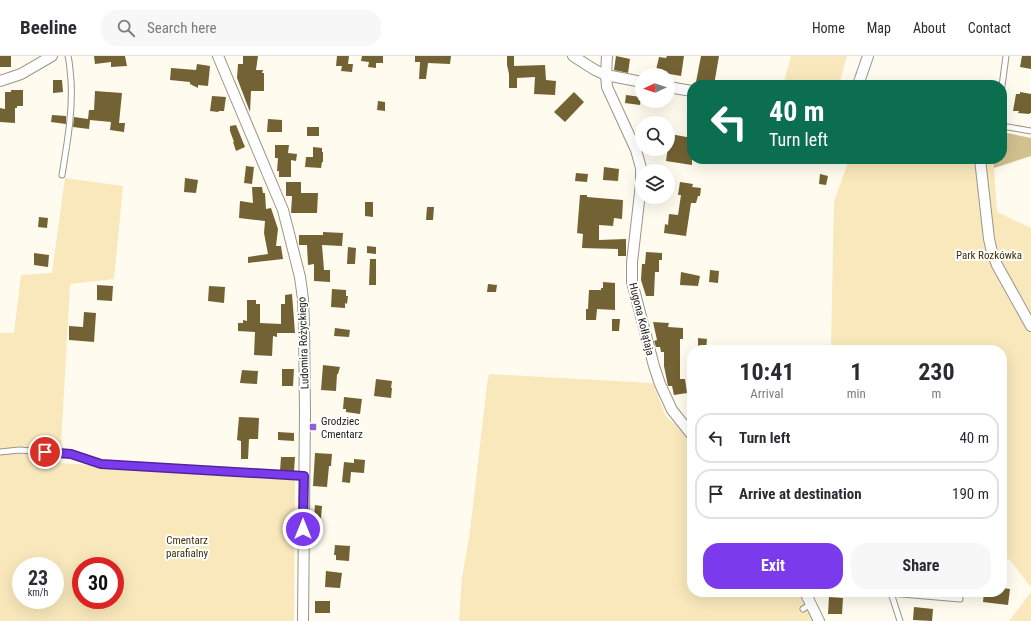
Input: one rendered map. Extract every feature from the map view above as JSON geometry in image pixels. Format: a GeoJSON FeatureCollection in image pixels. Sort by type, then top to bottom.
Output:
{"type":"FeatureCollection","features":[{"type":"Feature","properties":{"kind":"street"},"geometry":{"type":"LineString","coordinates":[[0,81],[21,74],[52,56]]}},
{"type":"Feature","properties":{"kind":"street","name":"Ludomira Różyckiego"},"geometry":{"type":"LineString","coordinates":[[218,56],[283,210],[300,278],[304,324],[305,412],[303,621]]}},
{"type":"Feature","properties":{"kind":"street"},"geometry":{"type":"LineString","coordinates":[[573,56],[606,75],[635,81]]}},
{"type":"Feature","properties":{"kind":"street","name":"Hugona Kołłątaja"},"geometry":{"type":"LineString","coordinates":[[607,56],[607,87],[636,150],[641,168],[642,184],[632,262],[632,282],[660,384],[672,410],[687,429]]}},
{"type":"Feature","properties":{"kind":"street"},"geometry":{"type":"LineString","coordinates":[[860,80],[868,56]]}},
{"type":"Feature","properties":{"kind":"street"},"geometry":{"type":"LineString","coordinates":[[675,88],[687,90]]}},
{"type":"Feature","properties":{"kind":"street"},"geometry":{"type":"LineString","coordinates":[[981,164],[989,239],[992,252],[997,265],[1031,326]]}},
{"type":"Feature","properties":{"kind":"street"},"geometry":{"type":"LineString","coordinates":[[805,597],[807,606],[819,621]]}},
{"type":"Feature","properties":{"kind":"lane"},"geometry":{"type":"LineString","coordinates":[[62,175],[69,130],[72,94],[68,56]]}},
{"type":"Feature","properties":{"kind":"lane"},"geometry":{"type":"LineString","coordinates":[[1003,80],[1006,56]]}},
{"type":"Feature","properties":{"kind":"lane"},"geometry":{"type":"LineString","coordinates":[[1007,127],[1031,131]]}},
{"type":"Feature","properties":{"kind":"lane"},"geometry":{"type":"LineString","coordinates":[[0,452],[18,450],[71,454],[101,464],[304,476]]}},
{"type":"Feature","properties":{"kind":"lane"},"geometry":{"type":"LineString","coordinates":[[892,597],[900,621]]}},
{"type":"Feature","properties":{"kind":"lane"},"geometry":{"type":"LineString","coordinates":[[937,597],[960,599]]}},
{"type":"Feature","properties":{"kind":"green space"},"geometry":{"type":"Polygon","coordinates":[[[791,56],[847,56],[840,80],[784,80],[791,56]]]}},
{"type":"Feature","properties":{"kind":"green space","name":"Park Rozkówka"},"geometry":{"type":"Polygon","coordinates":[[[848,164],[994,164],[997,212],[1031,228],[1031,587],[1009,559],[1007,560],[1007,345],[831,345],[834,201],[848,164]]]}},
{"type":"Feature","properties":{"kind":"green space","name":"Cmentarz parafialny"},"geometry":{"type":"Polygon","coordinates":[[[65,178],[123,186],[114,279],[70,284],[60,463],[295,478],[294,621],[0,621],[0,333],[14,333],[21,275],[52,273],[65,178]]]}},
{"type":"Feature","properties":{"kind":"green space"},"geometry":{"type":"Polygon","coordinates":[[[489,374],[653,383],[666,417],[687,433],[687,597],[811,597],[824,621],[459,621],[462,578],[470,531],[489,374]]]}},
{"type":"Feature","properties":{"kind":"green space"},"geometry":{"type":"Polygon","coordinates":[[[1031,592],[1031,621],[1009,621],[1010,620],[1031,592]]]}},
{"type":"Feature","properties":{"kind":"shaded area"},"geometry":{"type":"Polygon","coordinates":[[[1007,133],[1031,138],[1031,156],[1007,164],[1007,133]]]}},
{"type":"Feature","properties":{"kind":"shaded area"},"geometry":{"type":"Polygon","coordinates":[[[994,164],[1006,164],[994,168],[994,164]]]}},
{"type":"Feature","properties":{"kind":"building"},"geometry":{"type":"Polygon","coordinates":[[[0,56],[11,56],[11,67],[0,67],[0,56]]]}},
{"type":"Feature","properties":{"kind":"building"},"geometry":{"type":"Polygon","coordinates":[[[94,56],[125,56],[127,66],[111,67],[111,62],[95,64],[94,56]]]}},
{"type":"Feature","properties":{"kind":"building"},"geometry":{"type":"Polygon","coordinates":[[[243,56],[258,56],[256,70],[263,70],[262,73],[264,73],[264,91],[251,91],[250,112],[237,78],[238,64],[243,64],[243,56]]]}},
{"type":"Feature","properties":{"kind":"building"},"geometry":{"type":"Polygon","coordinates":[[[337,56],[349,56],[348,64],[353,64],[352,72],[341,71],[342,66],[336,66],[337,56]]]}},
{"type":"Feature","properties":{"kind":"building"},"geometry":{"type":"Polygon","coordinates":[[[362,56],[383,56],[383,63],[376,63],[376,68],[368,67],[369,62],[361,61],[362,56]]]}},
{"type":"Feature","properties":{"kind":"building"},"geometry":{"type":"Polygon","coordinates":[[[415,56],[451,56],[450,64],[428,63],[426,79],[419,79],[420,62],[415,62],[415,56]]]}},
{"type":"Feature","properties":{"kind":"building"},"geometry":{"type":"Polygon","coordinates":[[[507,56],[514,56],[514,66],[545,65],[546,80],[556,81],[555,95],[534,94],[535,77],[517,78],[517,88],[509,88],[507,56]]]}},
{"type":"Feature","properties":{"kind":"building"},"geometry":{"type":"Polygon","coordinates":[[[616,56],[630,59],[628,73],[614,70],[616,56]]]}},
{"type":"Feature","properties":{"kind":"building"},"geometry":{"type":"Polygon","coordinates":[[[667,56],[684,56],[681,76],[675,75],[675,68],[656,68],[659,57],[666,58],[667,56]]]}},
{"type":"Feature","properties":{"kind":"building"},"geometry":{"type":"Polygon","coordinates":[[[701,56],[719,56],[715,80],[696,80],[701,56]]]}},
{"type":"Feature","properties":{"kind":"building"},"geometry":{"type":"Polygon","coordinates":[[[1022,56],[1031,56],[1031,69],[1020,67],[1022,56]]]}},
{"type":"Feature","properties":{"kind":"building"},"geometry":{"type":"Polygon","coordinates":[[[197,64],[210,66],[208,86],[198,85],[198,88],[190,84],[190,82],[170,80],[171,68],[196,70],[197,64]]]}},
{"type":"Feature","properties":{"kind":"building"},"geometry":{"type":"Polygon","coordinates":[[[53,80],[62,80],[63,92],[53,93],[53,80]]]}},
{"type":"Feature","properties":{"kind":"building"},"geometry":{"type":"Polygon","coordinates":[[[11,90],[23,90],[23,106],[17,106],[17,108],[15,108],[15,123],[0,122],[0,108],[5,109],[5,92],[11,92],[11,90]]]}},
{"type":"Feature","properties":{"kind":"building"},"geometry":{"type":"Polygon","coordinates":[[[95,91],[122,93],[119,123],[125,123],[124,132],[110,130],[111,122],[90,120],[89,129],[73,127],[74,117],[88,119],[89,110],[94,110],[95,91]]]}},
{"type":"Feature","properties":{"kind":"building"},"geometry":{"type":"Polygon","coordinates":[[[574,92],[584,102],[565,122],[554,112],[574,92]]]}},
{"type":"Feature","properties":{"kind":"building"},"geometry":{"type":"Polygon","coordinates":[[[1020,92],[1031,94],[1031,113],[1029,114],[1013,111],[1016,94],[1020,94],[1020,92]]]}},
{"type":"Feature","properties":{"kind":"building"},"geometry":{"type":"Polygon","coordinates":[[[626,95],[635,96],[635,104],[625,103],[626,95]]]}},
{"type":"Feature","properties":{"kind":"building"},"geometry":{"type":"Polygon","coordinates":[[[212,96],[226,97],[224,111],[210,111],[212,96]]]}},
{"type":"Feature","properties":{"kind":"building"},"geometry":{"type":"Polygon","coordinates":[[[378,101],[385,102],[385,111],[377,110],[378,101]]]}},
{"type":"Feature","properties":{"kind":"building"},"geometry":{"type":"Polygon","coordinates":[[[52,115],[66,116],[66,124],[51,122],[52,115]]]}},
{"type":"Feature","properties":{"kind":"building"},"geometry":{"type":"Polygon","coordinates":[[[268,119],[282,120],[282,132],[267,132],[268,119]]]}},
{"type":"Feature","properties":{"kind":"building"},"geometry":{"type":"Polygon","coordinates":[[[236,125],[245,147],[236,151],[230,126],[236,125]]]}},
{"type":"Feature","properties":{"kind":"building"},"geometry":{"type":"Polygon","coordinates":[[[307,127],[319,127],[319,136],[307,136],[307,127]]]}},
{"type":"Feature","properties":{"kind":"building"},"geometry":{"type":"Polygon","coordinates":[[[675,135],[687,137],[687,164],[692,165],[666,161],[667,156],[675,156],[675,135]]]}},
{"type":"Feature","properties":{"kind":"building"},"geometry":{"type":"Polygon","coordinates":[[[275,145],[289,145],[288,153],[297,154],[296,161],[291,160],[291,177],[279,177],[279,171],[277,171],[278,158],[275,158],[275,145]]]}},
{"type":"Feature","properties":{"kind":"building"},"geometry":{"type":"Polygon","coordinates":[[[313,147],[322,148],[323,162],[321,168],[305,167],[306,157],[313,157],[313,147]]]}},
{"type":"Feature","properties":{"kind":"building"},"geometry":{"type":"Polygon","coordinates":[[[246,166],[254,167],[252,184],[244,183],[246,166]]]}},
{"type":"Feature","properties":{"kind":"building"},"geometry":{"type":"Polygon","coordinates":[[[604,167],[619,169],[618,181],[603,180],[604,167]]]}},
{"type":"Feature","properties":{"kind":"building"},"geometry":{"type":"Polygon","coordinates":[[[576,173],[588,174],[587,182],[575,181],[576,173]]]}},
{"type":"Feature","properties":{"kind":"building"},"geometry":{"type":"Polygon","coordinates":[[[820,174],[828,176],[826,185],[819,184],[820,174]]]}},
{"type":"Feature","properties":{"kind":"building"},"geometry":{"type":"Polygon","coordinates":[[[185,178],[198,180],[196,193],[184,192],[185,178]]]}},
{"type":"Feature","properties":{"kind":"building"},"geometry":{"type":"Polygon","coordinates":[[[286,182],[301,182],[301,193],[318,193],[317,213],[291,213],[292,196],[286,196],[286,182]]]}},
{"type":"Feature","properties":{"kind":"building"},"geometry":{"type":"Polygon","coordinates":[[[680,182],[693,184],[692,187],[701,188],[700,196],[698,196],[696,203],[691,203],[686,236],[664,233],[665,224],[668,225],[669,214],[678,215],[681,195],[678,195],[680,182]]]}},
{"type":"Feature","properties":{"kind":"building"},"geometry":{"type":"Polygon","coordinates":[[[252,187],[262,187],[263,193],[265,193],[266,209],[271,208],[278,229],[276,246],[281,246],[283,259],[248,263],[248,257],[268,254],[264,233],[265,221],[239,218],[240,201],[253,203],[252,187]]]}},
{"type":"Feature","properties":{"kind":"building"},"geometry":{"type":"Polygon","coordinates":[[[580,195],[623,200],[622,219],[614,218],[613,226],[599,225],[599,240],[626,239],[626,256],[618,256],[618,249],[582,248],[583,234],[577,233],[580,195]]]}},
{"type":"Feature","properties":{"kind":"building"},"geometry":{"type":"Polygon","coordinates":[[[365,202],[373,202],[373,217],[365,216],[365,202]]]}},
{"type":"Feature","properties":{"kind":"building"},"geometry":{"type":"Polygon","coordinates":[[[427,207],[434,207],[433,220],[426,220],[427,207]]]}},
{"type":"Feature","properties":{"kind":"building"},"geometry":{"type":"Polygon","coordinates":[[[39,217],[48,218],[47,228],[38,227],[39,217]]]}},
{"type":"Feature","properties":{"kind":"building"},"geometry":{"type":"Polygon","coordinates":[[[323,232],[343,233],[342,246],[322,245],[324,270],[330,270],[330,282],[314,281],[314,264],[308,265],[307,245],[299,245],[299,235],[323,235],[323,232]]]}},
{"type":"Feature","properties":{"kind":"building"},"geometry":{"type":"Polygon","coordinates":[[[367,246],[376,247],[376,254],[367,253],[367,246]]]}},
{"type":"Feature","properties":{"kind":"building"},"geometry":{"type":"Polygon","coordinates":[[[348,247],[356,248],[355,264],[347,264],[348,247]]]}},
{"type":"Feature","properties":{"kind":"building"},"geometry":{"type":"Polygon","coordinates":[[[646,252],[662,253],[662,260],[659,260],[659,272],[655,272],[654,296],[646,296],[641,280],[642,264],[645,264],[646,252]]]}},
{"type":"Feature","properties":{"kind":"building"},"geometry":{"type":"Polygon","coordinates":[[[34,253],[49,255],[48,267],[34,265],[34,253]]]}},
{"type":"Feature","properties":{"kind":"building"},"geometry":{"type":"Polygon","coordinates":[[[370,259],[376,259],[376,285],[369,285],[370,259]]]}},
{"type":"Feature","properties":{"kind":"building"},"geometry":{"type":"Polygon","coordinates":[[[710,270],[719,271],[718,283],[709,282],[710,270]]]}},
{"type":"Feature","properties":{"kind":"building"},"geometry":{"type":"Polygon","coordinates":[[[681,272],[700,276],[698,286],[680,285],[681,272]]]}},
{"type":"Feature","properties":{"kind":"building"},"geometry":{"type":"Polygon","coordinates":[[[603,282],[615,283],[615,310],[597,309],[596,320],[586,320],[589,290],[601,290],[601,288],[603,288],[603,282]]]}},
{"type":"Feature","properties":{"kind":"building"},"geometry":{"type":"Polygon","coordinates":[[[488,284],[497,285],[496,292],[487,292],[488,284]]]}},
{"type":"Feature","properties":{"kind":"building"},"geometry":{"type":"Polygon","coordinates":[[[97,285],[113,286],[112,301],[97,300],[97,285]]]}},
{"type":"Feature","properties":{"kind":"building"},"geometry":{"type":"Polygon","coordinates":[[[209,286],[225,287],[224,303],[208,301],[209,286]]]}},
{"type":"Feature","properties":{"kind":"building"},"geometry":{"type":"Polygon","coordinates":[[[332,289],[346,290],[346,296],[348,296],[347,304],[345,303],[345,308],[331,307],[332,289]]]}},
{"type":"Feature","properties":{"kind":"building"},"geometry":{"type":"Polygon","coordinates":[[[292,294],[295,333],[277,333],[277,337],[273,336],[272,356],[254,355],[255,332],[238,331],[238,323],[243,323],[243,320],[247,321],[247,300],[256,300],[256,304],[260,304],[260,323],[281,324],[281,304],[285,304],[285,295],[292,294]]]}},
{"type":"Feature","properties":{"kind":"building"},"geometry":{"type":"Polygon","coordinates":[[[84,312],[96,313],[94,342],[69,340],[69,326],[83,327],[84,312]]]}},
{"type":"Feature","properties":{"kind":"building"},"geometry":{"type":"Polygon","coordinates":[[[612,319],[620,319],[619,331],[612,331],[612,319]]]}},
{"type":"Feature","properties":{"kind":"building"},"geometry":{"type":"Polygon","coordinates":[[[653,322],[669,323],[668,327],[683,328],[683,339],[680,339],[680,379],[685,379],[687,393],[674,395],[672,386],[668,386],[664,366],[664,352],[661,352],[660,347],[656,347],[654,341],[657,340],[653,322]]]}},
{"type":"Feature","properties":{"kind":"building"},"geometry":{"type":"Polygon","coordinates":[[[335,328],[350,330],[349,337],[334,336],[335,328]]]}},
{"type":"Feature","properties":{"kind":"building"},"geometry":{"type":"Polygon","coordinates":[[[698,338],[707,339],[706,345],[698,345],[698,338]]]}},
{"type":"Feature","properties":{"kind":"building"},"geometry":{"type":"Polygon","coordinates":[[[323,365],[340,367],[337,374],[336,391],[321,390],[323,365]]]}},
{"type":"Feature","properties":{"kind":"building"},"geometry":{"type":"Polygon","coordinates":[[[282,369],[294,369],[293,386],[282,386],[282,369]]]}},
{"type":"Feature","properties":{"kind":"building"},"geometry":{"type":"Polygon","coordinates":[[[242,370],[258,371],[257,384],[240,383],[242,370]]]}},
{"type":"Feature","properties":{"kind":"building"},"geometry":{"type":"Polygon","coordinates":[[[376,379],[392,381],[391,398],[374,396],[376,379]]]}},
{"type":"Feature","properties":{"kind":"building"},"geometry":{"type":"Polygon","coordinates":[[[344,397],[362,399],[360,414],[346,412],[346,409],[343,409],[344,397]]]}},
{"type":"Feature","properties":{"kind":"building"},"geometry":{"type":"Polygon","coordinates":[[[239,417],[259,418],[258,439],[249,439],[248,459],[241,459],[241,441],[237,440],[239,417]]]}},
{"type":"Feature","properties":{"kind":"building"},"geometry":{"type":"Polygon","coordinates":[[[278,432],[294,433],[294,441],[278,440],[278,432]]]}},
{"type":"Feature","properties":{"kind":"building"},"geometry":{"type":"Polygon","coordinates":[[[315,453],[332,454],[327,487],[313,486],[315,453]]]}},
{"type":"Feature","properties":{"kind":"building"},"geometry":{"type":"Polygon","coordinates":[[[281,457],[295,457],[294,471],[280,471],[281,457]]]}},
{"type":"Feature","properties":{"kind":"building"},"geometry":{"type":"Polygon","coordinates":[[[354,459],[365,460],[364,473],[351,472],[350,483],[342,482],[344,462],[354,463],[354,459]]]}},
{"type":"Feature","properties":{"kind":"building"},"geometry":{"type":"Polygon","coordinates":[[[315,505],[322,506],[321,518],[314,517],[315,505]]]}},
{"type":"Feature","properties":{"kind":"building"},"geometry":{"type":"Polygon","coordinates":[[[335,545],[350,546],[349,561],[336,560],[336,555],[334,555],[335,545]]]}},
{"type":"Feature","properties":{"kind":"building"},"geometry":{"type":"Polygon","coordinates":[[[326,571],[342,573],[340,588],[325,587],[326,571]]]}},
{"type":"Feature","properties":{"kind":"building"},"geometry":{"type":"Polygon","coordinates":[[[1007,589],[1010,589],[1008,605],[983,602],[984,597],[1007,597],[1007,589]]]}},
{"type":"Feature","properties":{"kind":"building"},"geometry":{"type":"Polygon","coordinates":[[[829,597],[843,598],[842,614],[828,614],[829,597]]]}},
{"type":"Feature","properties":{"kind":"building"},"geometry":{"type":"Polygon","coordinates":[[[315,601],[330,601],[330,613],[315,613],[315,601]]]}},
{"type":"Feature","properties":{"kind":"building"},"geometry":{"type":"Polygon","coordinates":[[[914,607],[933,609],[932,621],[913,620],[914,607]]]}},
{"type":"Feature","properties":{"kind":"place","name":"Grodziec Cmentarz"},"geometry":{"type":"Point","coordinates":[313,427]}},
{"type":"Feature","properties":{"kind":"route"},"geometry":{"type":"LineString","coordinates":[[45,452],[71,454],[101,464],[304,476],[303,529]]}}]}
